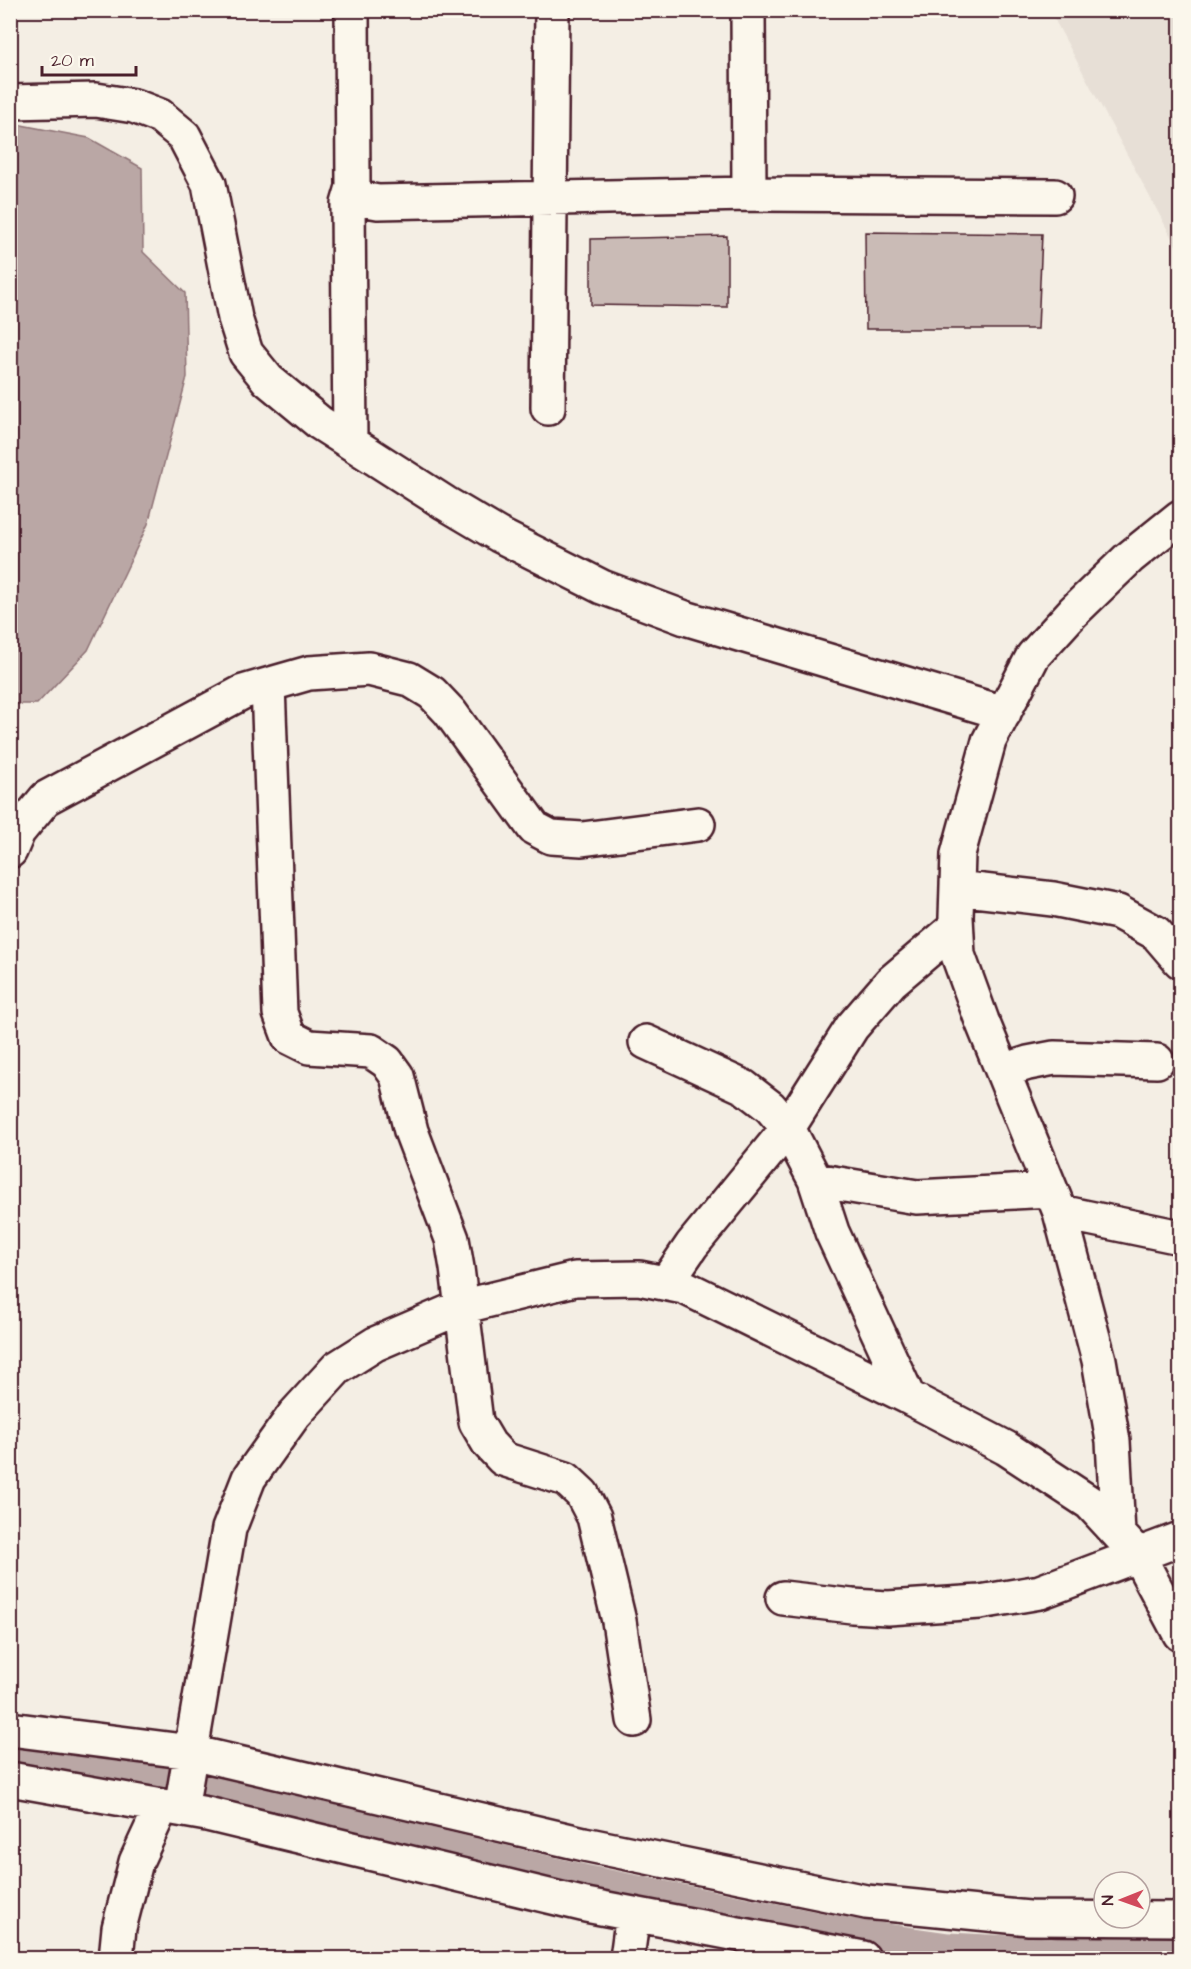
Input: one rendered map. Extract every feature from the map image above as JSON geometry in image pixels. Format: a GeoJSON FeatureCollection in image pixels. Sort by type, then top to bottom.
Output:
{"type":"FeatureCollection","features":[{"type":"Feature","properties":{"kind":"street"},"geometry":{"type":"LineString","coordinates":[[350,442],[348,204],[353,187],[352,10]]}},
{"type":"Feature","properties":{"kind":"street"},"geometry":{"type":"LineString","coordinates":[[548,408],[552,198],[552,10]]}},
{"type":"Feature","properties":{"kind":"street"},"geometry":{"type":"LineString","coordinates":[[748,10],[749,194]]}},
{"type":"Feature","properties":{"kind":"street"},"geometry":{"type":"LineString","coordinates":[[10,102],[96,100],[134,106],[160,116],[184,136],[209,184],[235,318],[246,354],[268,380],[320,423],[445,503],[499,535],[602,587],[696,621],[1004,713]]}},
{"type":"Feature","properties":{"kind":"street"},"geometry":{"type":"LineString","coordinates":[[353,187],[361,199],[378,202],[749,194],[1055,196]]}},
{"type":"Feature","properties":{"kind":"street"},"geometry":{"type":"LineString","coordinates":[[1128,1544],[1101,1372],[1055,1201],[1002,1071],[958,954],[956,927],[958,854],[989,741],[1033,656],[1072,612],[1129,558],[1180,517]]}},
{"type":"Feature","properties":{"kind":"street"},"geometry":{"type":"LineString","coordinates":[[10,851],[18,832],[46,798],[243,692],[309,673],[369,669],[409,679],[432,693],[450,712],[534,828],[551,837],[582,839],[698,824]]}},
{"type":"Feature","properties":{"kind":"street"},"geometry":{"type":"LineString","coordinates":[[268,685],[280,1013],[290,1037],[309,1047],[371,1051],[387,1062],[397,1076],[411,1131],[452,1239],[476,1422],[489,1444],[503,1459],[566,1479],[582,1494],[594,1517],[620,1621],[634,1720]]}},
{"type":"Feature","properties":{"kind":"street"},"geometry":{"type":"LineString","coordinates":[[957,888],[1053,899],[1118,912],[1156,933],[1180,961]]}},
{"type":"Feature","properties":{"kind":"street"},"geometry":{"type":"LineString","coordinates":[[666,1283],[693,1245],[788,1128],[852,1027],[891,982],[956,927]]}},
{"type":"Feature","properties":{"kind":"street"},"geometry":{"type":"LineString","coordinates":[[646,1042],[744,1088],[770,1107],[788,1128],[815,1180],[832,1232],[908,1397]]}},
{"type":"Feature","properties":{"kind":"street"},"geometry":{"type":"LineString","coordinates":[[1002,1071],[1054,1058],[1157,1061]]}},
{"type":"Feature","properties":{"kind":"street"},"geometry":{"type":"LineString","coordinates":[[815,1180],[917,1197],[1055,1201],[1180,1237]]}},
{"type":"Feature","properties":{"kind":"street"},"geometry":{"type":"LineString","coordinates":[[116,1959],[119,1928],[136,1862],[181,1786],[229,1529],[249,1478],[294,1415],[337,1368],[375,1344],[460,1307],[574,1279],[639,1278],[684,1287],[1006,1448],[1090,1503],[1128,1544],[1180,1634]]}},
{"type":"Feature","properties":{"kind":"street"},"geometry":{"type":"LineString","coordinates":[[783,1598],[888,1608],[980,1602],[1040,1592],[1128,1544],[1180,1539]]}},
{"type":"Feature","properties":{"kind":"street"},"geometry":{"type":"LineString","coordinates":[[10,1729],[181,1786],[207,1814],[586,1905],[863,1959]]}},
{"type":"Feature","properties":{"kind":"street"},"geometry":{"type":"LineString","coordinates":[[10,1779],[181,1786],[584,1844],[866,1902],[1029,1918],[1180,1919]]}},
{"type":"Feature","properties":{"kind":"street"},"geometry":{"type":"LineString","coordinates":[[627,1959],[633,1914]]}},
{"type":"Feature","properties":{"kind":"shaded area"},"geometry":{"type":"Polygon","coordinates":[[[1050,11],[1180,11],[1180,253],[1050,11]]]}},
{"type":"Feature","properties":{"kind":"shaded area"},"geometry":{"type":"Polygon","coordinates":[[[11,123],[89,138],[142,168],[143,252],[185,293],[187,377],[148,524],[88,650],[37,704],[10,704],[11,123]]]}},
{"type":"Feature","properties":{"kind":"building"},"geometry":{"type":"Polygon","coordinates":[[[865,232],[1042,234],[1038,329],[866,329],[865,232]]]}},
{"type":"Feature","properties":{"kind":"building"},"geometry":{"type":"Polygon","coordinates":[[[727,236],[727,307],[591,305],[591,239],[727,236]]]}},
{"type":"Feature","properties":{"kind":"waterway"},"geometry":{"type":"LineString","coordinates":[[10,1757],[63,1762],[202,1790],[588,1882],[845,1934],[948,1949],[1050,1954],[1180,1946]]}}]}
